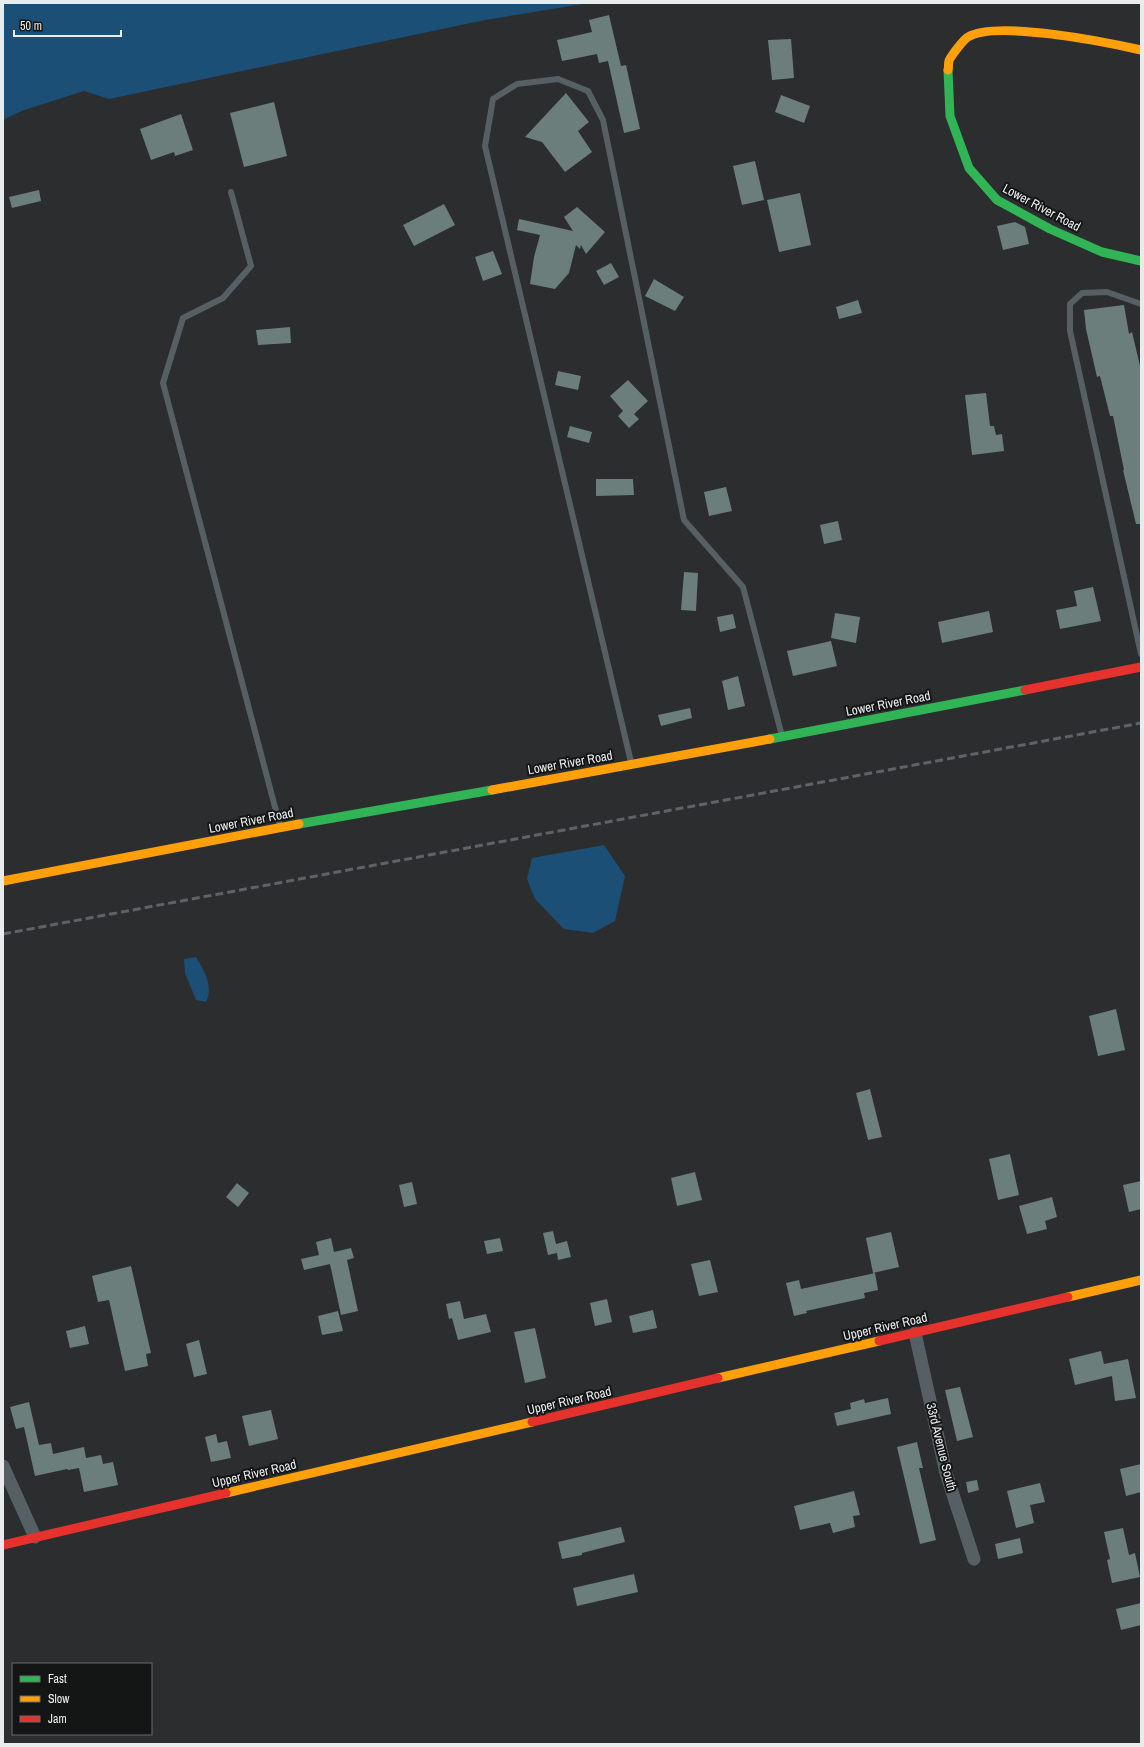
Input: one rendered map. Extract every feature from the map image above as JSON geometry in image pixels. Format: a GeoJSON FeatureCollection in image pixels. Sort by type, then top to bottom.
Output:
{"type":"FeatureCollection","features":[{"type":"Feature","properties":{"kind":"street","name":"Lower River Road"},"geometry":{"type":"LineString","coordinates":[[1141,50],[1118,45],[1023,31],[988,31],[967,37],[949,60],[948,80],[950,116],[969,168],[997,200],[1050,229],[1102,252],[1141,261]]}},
{"type":"Feature","properties":{"kind":"street","name":"Lower River Road"},"geometry":{"type":"LineString","coordinates":[[3,881],[280,828],[782,737],[1141,667]]}},
{"type":"Feature","properties":{"kind":"street","name":"Upper River Road"},"geometry":{"type":"LineString","coordinates":[[3,1545],[1141,1280]]}},
{"type":"Feature","properties":{"kind":"street","name":"33rd Avenue South"},"geometry":{"type":"LineString","coordinates":[[915,1333],[946,1473],[974,1559]]}},
{"type":"Feature","properties":{"kind":"street"},"geometry":{"type":"LineString","coordinates":[[3,1466],[36,1537]]}},
{"type":"Feature","properties":{"kind":"lane"},"geometry":{"type":"LineString","coordinates":[[631,764],[485,146],[493,99],[517,84],[558,79],[588,91],[603,120],[684,520],[743,587],[782,737]]}},
{"type":"Feature","properties":{"kind":"lane"},"geometry":{"type":"LineString","coordinates":[[231,192],[251,266],[223,298],[182,318],[163,382],[280,828]]}},
{"type":"Feature","properties":{"kind":"lane"},"geometry":{"type":"LineString","coordinates":[[1141,304],[1107,292],[1082,293],[1070,304],[1070,332],[1141,654]]}},
{"type":"Feature","properties":{"kind":"water"},"geometry":{"type":"Polygon","coordinates":[[[3,3],[589,3],[485,20],[109,99],[84,91],[24,110],[3,120],[3,3]]]}},
{"type":"Feature","properties":{"kind":"water"},"geometry":{"type":"Polygon","coordinates":[[[604,845],[625,876],[615,921],[593,933],[564,929],[535,899],[527,879],[532,858],[604,845]]]}},
{"type":"Feature","properties":{"kind":"water"},"geometry":{"type":"Polygon","coordinates":[[[196,957],[207,979],[209,990],[206,1002],[196,1000],[185,973],[184,959],[196,957]]]}},
{"type":"Feature","properties":{"kind":"building"},"geometry":{"type":"Polygon","coordinates":[[[609,15],[621,66],[626,65],[640,129],[624,133],[608,61],[599,63],[597,54],[562,61],[557,40],[592,32],[589,20],[609,15]]]}},
{"type":"Feature","properties":{"kind":"building"},"geometry":{"type":"Polygon","coordinates":[[[791,39],[794,78],[772,80],[768,40],[791,39]]]}},
{"type":"Feature","properties":{"kind":"building"},"geometry":{"type":"Polygon","coordinates":[[[566,93],[589,122],[578,131],[592,152],[565,172],[542,142],[525,137],[566,93]]]}},
{"type":"Feature","properties":{"kind":"building"},"geometry":{"type":"Polygon","coordinates":[[[781,95],[810,106],[804,123],[775,112],[781,95]]]}},
{"type":"Feature","properties":{"kind":"building"},"geometry":{"type":"Polygon","coordinates":[[[274,102],[287,156],[244,167],[230,113],[274,102]]]}},
{"type":"Feature","properties":{"kind":"building"},"geometry":{"type":"Polygon","coordinates":[[[181,114],[193,150],[175,156],[174,152],[151,160],[140,129],[181,114]]]}},
{"type":"Feature","properties":{"kind":"building"},"geometry":{"type":"Polygon","coordinates":[[[755,161],[764,200],[742,205],[733,166],[755,161]]]}},
{"type":"Feature","properties":{"kind":"building"},"geometry":{"type":"Polygon","coordinates":[[[39,190],[41,201],[12,208],[9,197],[39,190]]]}},
{"type":"Feature","properties":{"kind":"building"},"geometry":{"type":"Polygon","coordinates":[[[800,193],[811,245],[779,252],[767,200],[800,193]]]}},
{"type":"Feature","properties":{"kind":"building"},"geometry":{"type":"Polygon","coordinates":[[[444,204],[455,225],[414,246],[403,225],[444,204]]]}},
{"type":"Feature","properties":{"kind":"building"},"geometry":{"type":"Polygon","coordinates":[[[577,207],[605,232],[586,254],[581,245],[580,249],[576,245],[569,273],[555,289],[530,284],[534,257],[540,235],[517,230],[519,219],[573,231],[564,217],[577,207]]]}},
{"type":"Feature","properties":{"kind":"building"},"geometry":{"type":"Polygon","coordinates":[[[1015,222],[1025,227],[1029,244],[1003,250],[997,226],[1015,222]]]}},
{"type":"Feature","properties":{"kind":"building"},"geometry":{"type":"Polygon","coordinates":[[[493,251],[502,274],[483,281],[475,257],[493,251]]]}},
{"type":"Feature","properties":{"kind":"building"},"geometry":{"type":"Polygon","coordinates":[[[611,263],[619,277],[604,285],[596,271],[611,263]]]}},
{"type":"Feature","properties":{"kind":"building"},"geometry":{"type":"Polygon","coordinates":[[[654,279],[684,297],[675,311],[645,296],[654,279]]]}},
{"type":"Feature","properties":{"kind":"building"},"geometry":{"type":"Polygon","coordinates":[[[858,300],[862,313],[839,319],[836,307],[858,300]]]}},
{"type":"Feature","properties":{"kind":"building"},"geometry":{"type":"Polygon","coordinates":[[[1124,305],[1129,334],[1132,332],[1141,370],[1141,524],[1136,524],[1123,470],[1113,416],[1110,416],[1100,376],[1097,377],[1086,329],[1084,310],[1124,305]]]}},
{"type":"Feature","properties":{"kind":"building"},"geometry":{"type":"Polygon","coordinates":[[[290,327],[291,343],[258,345],[256,330],[290,327]]]}},
{"type":"Feature","properties":{"kind":"building"},"geometry":{"type":"Polygon","coordinates":[[[558,371],[581,376],[578,390],[555,385],[558,371]]]}},
{"type":"Feature","properties":{"kind":"building"},"geometry":{"type":"Polygon","coordinates":[[[628,380],[648,401],[634,414],[639,419],[629,428],[618,416],[623,411],[610,396],[628,380]]]}},
{"type":"Feature","properties":{"kind":"building"},"geometry":{"type":"Polygon","coordinates":[[[986,393],[990,426],[994,426],[996,435],[1002,434],[1004,451],[972,455],[965,395],[986,393]]]}},
{"type":"Feature","properties":{"kind":"building"},"geometry":{"type":"Polygon","coordinates":[[[570,426],[592,432],[589,443],[567,437],[570,426]]]}},
{"type":"Feature","properties":{"kind":"building"},"geometry":{"type":"Polygon","coordinates":[[[596,479],[633,479],[634,495],[596,496],[596,479]]]}},
{"type":"Feature","properties":{"kind":"building"},"geometry":{"type":"Polygon","coordinates":[[[726,487],[732,511],[709,516],[704,492],[726,487]]]}},
{"type":"Feature","properties":{"kind":"building"},"geometry":{"type":"Polygon","coordinates":[[[838,521],[842,540],[824,544],[820,525],[838,521]]]}},
{"type":"Feature","properties":{"kind":"building"},"geometry":{"type":"Polygon","coordinates":[[[684,572],[698,573],[696,611],[681,610],[684,572]]]}},
{"type":"Feature","properties":{"kind":"building"},"geometry":{"type":"Polygon","coordinates":[[[1093,587],[1101,621],[1060,629],[1056,610],[1077,606],[1074,591],[1093,587]]]}},
{"type":"Feature","properties":{"kind":"building"},"geometry":{"type":"Polygon","coordinates":[[[989,611],[993,632],[942,643],[938,622],[989,611]]]}},
{"type":"Feature","properties":{"kind":"building"},"geometry":{"type":"Polygon","coordinates":[[[835,613],[860,617],[856,643],[831,638],[835,613]]]}},
{"type":"Feature","properties":{"kind":"building"},"geometry":{"type":"Polygon","coordinates":[[[733,614],[736,628],[720,632],[717,617],[733,614]]]}},
{"type":"Feature","properties":{"kind":"building"},"geometry":{"type":"Polygon","coordinates":[[[831,641],[837,666],[793,676],[787,651],[831,641]]]}},
{"type":"Feature","properties":{"kind":"building"},"geometry":{"type":"Polygon","coordinates":[[[738,676],[745,706],[728,710],[722,681],[738,676]]]}},
{"type":"Feature","properties":{"kind":"building"},"geometry":{"type":"Polygon","coordinates":[[[690,708],[692,718],[661,726],[658,715],[690,708]]]}},
{"type":"Feature","properties":{"kind":"building"},"geometry":{"type":"Polygon","coordinates":[[[1116,1009],[1125,1050],[1098,1056],[1089,1016],[1116,1009]]]}},
{"type":"Feature","properties":{"kind":"building"},"geometry":{"type":"Polygon","coordinates":[[[870,1089],[882,1137],[868,1140],[856,1093],[870,1089]]]}},
{"type":"Feature","properties":{"kind":"building"},"geometry":{"type":"Polygon","coordinates":[[[1010,1154],[1019,1195],[998,1200],[989,1159],[1010,1154]]]}},
{"type":"Feature","properties":{"kind":"building"},"geometry":{"type":"Polygon","coordinates":[[[695,1172],[702,1200],[677,1206],[671,1178],[695,1172]]]}},
{"type":"Feature","properties":{"kind":"building"},"geometry":{"type":"Polygon","coordinates":[[[1141,1181],[1141,1209],[1129,1212],[1123,1185],[1141,1181]]]}},
{"type":"Feature","properties":{"kind":"building"},"geometry":{"type":"Polygon","coordinates":[[[412,1182],[417,1204],[404,1207],[399,1185],[412,1182]]]}},
{"type":"Feature","properties":{"kind":"building"},"geometry":{"type":"Polygon","coordinates":[[[237,1183],[249,1193],[238,1207],[226,1197],[237,1183]]]}},
{"type":"Feature","properties":{"kind":"building"},"geometry":{"type":"Polygon","coordinates":[[[1052,1197],[1057,1217],[1045,1221],[1047,1229],[1027,1234],[1019,1206],[1052,1197]]]}},
{"type":"Feature","properties":{"kind":"building"},"geometry":{"type":"Polygon","coordinates":[[[553,1231],[556,1244],[567,1241],[571,1257],[558,1260],[557,1253],[548,1255],[543,1233],[553,1231]]]}},
{"type":"Feature","properties":{"kind":"building"},"geometry":{"type":"Polygon","coordinates":[[[891,1232],[899,1267],[873,1273],[866,1238],[891,1232]]]}},
{"type":"Feature","properties":{"kind":"building"},"geometry":{"type":"Polygon","coordinates":[[[331,1238],[334,1252],[351,1248],[354,1258],[347,1260],[358,1311],[341,1315],[330,1264],[304,1270],[301,1259],[319,1255],[316,1242],[331,1238]]]}},
{"type":"Feature","properties":{"kind":"building"},"geometry":{"type":"Polygon","coordinates":[[[500,1238],[503,1251],[487,1254],[484,1241],[500,1238]]]}},
{"type":"Feature","properties":{"kind":"building"},"geometry":{"type":"Polygon","coordinates":[[[710,1260],[718,1292],[699,1296],[691,1264],[710,1260]]]}},
{"type":"Feature","properties":{"kind":"building"},"geometry":{"type":"Polygon","coordinates":[[[131,1266],[151,1353],[146,1354],[148,1366],[125,1371],[109,1300],[98,1302],[92,1276],[131,1266]]]}},
{"type":"Feature","properties":{"kind":"building"},"geometry":{"type":"Polygon","coordinates":[[[875,1273],[878,1290],[864,1293],[865,1298],[806,1311],[807,1313],[794,1316],[786,1283],[799,1280],[801,1289],[875,1273]]]}},
{"type":"Feature","properties":{"kind":"building"},"geometry":{"type":"Polygon","coordinates":[[[607,1299],[612,1322],[595,1326],[590,1303],[607,1299]]]}},
{"type":"Feature","properties":{"kind":"building"},"geometry":{"type":"Polygon","coordinates":[[[460,1301],[464,1319],[486,1314],[491,1332],[458,1340],[452,1318],[449,1319],[446,1304],[460,1301]]]}},
{"type":"Feature","properties":{"kind":"building"},"geometry":{"type":"Polygon","coordinates":[[[653,1310],[657,1328],[633,1333],[629,1316],[653,1310]]]}},
{"type":"Feature","properties":{"kind":"building"},"geometry":{"type":"Polygon","coordinates":[[[338,1311],[343,1331],[322,1335],[318,1316],[338,1311]]]}},
{"type":"Feature","properties":{"kind":"building"},"geometry":{"type":"Polygon","coordinates":[[[85,1326],[89,1344],[70,1348],[66,1331],[85,1326]]]}},
{"type":"Feature","properties":{"kind":"building"},"geometry":{"type":"Polygon","coordinates":[[[535,1328],[546,1378],[525,1383],[514,1332],[535,1328]]]}},
{"type":"Feature","properties":{"kind":"building"},"geometry":{"type":"Polygon","coordinates":[[[199,1340],[207,1374],[194,1377],[186,1344],[199,1340]]]}},
{"type":"Feature","properties":{"kind":"building"},"geometry":{"type":"Polygon","coordinates":[[[1101,1351],[1104,1364],[1128,1359],[1136,1398],[1115,1401],[1112,1376],[1075,1385],[1069,1359],[1101,1351]]]}},
{"type":"Feature","properties":{"kind":"building"},"geometry":{"type":"Polygon","coordinates":[[[960,1387],[973,1437],[957,1441],[945,1390],[960,1387]]]}},
{"type":"Feature","properties":{"kind":"building"},"geometry":{"type":"Polygon","coordinates":[[[888,1398],[891,1414],[837,1426],[834,1413],[851,1409],[850,1403],[864,1399],[865,1403],[888,1398]]]}},
{"type":"Feature","properties":{"kind":"building"},"geometry":{"type":"Polygon","coordinates":[[[29,1402],[39,1445],[51,1443],[53,1454],[84,1447],[86,1458],[101,1455],[103,1464],[113,1462],[118,1485],[84,1492],[79,1468],[35,1476],[24,1427],[16,1429],[10,1407],[29,1402]]]}},
{"type":"Feature","properties":{"kind":"building"},"geometry":{"type":"Polygon","coordinates":[[[271,1410],[278,1439],[249,1446],[242,1416],[271,1410]]]}},
{"type":"Feature","properties":{"kind":"building"},"geometry":{"type":"Polygon","coordinates":[[[216,1434],[218,1443],[227,1441],[231,1458],[211,1462],[205,1437],[216,1434]]]}},
{"type":"Feature","properties":{"kind":"building"},"geometry":{"type":"Polygon","coordinates":[[[917,1442],[923,1468],[919,1468],[936,1540],[920,1544],[897,1447],[917,1442]]]}},
{"type":"Feature","properties":{"kind":"building"},"geometry":{"type":"Polygon","coordinates":[[[1141,1464],[1141,1492],[1126,1496],[1120,1469],[1141,1464]]]}},
{"type":"Feature","properties":{"kind":"building"},"geometry":{"type":"Polygon","coordinates":[[[977,1480],[979,1490],[968,1493],[966,1482],[977,1480]]]}},
{"type":"Feature","properties":{"kind":"building"},"geometry":{"type":"Polygon","coordinates":[[[1040,1483],[1045,1502],[1030,1505],[1034,1523],[1016,1528],[1007,1491],[1040,1483]]]}},
{"type":"Feature","properties":{"kind":"building"},"geometry":{"type":"Polygon","coordinates":[[[854,1491],[860,1515],[853,1516],[855,1527],[833,1533],[830,1523],[800,1530],[794,1506],[854,1491]]]}},
{"type":"Feature","properties":{"kind":"building"},"geometry":{"type":"Polygon","coordinates":[[[621,1527],[625,1542],[582,1553],[582,1555],[562,1559],[558,1542],[621,1527]]]}},
{"type":"Feature","properties":{"kind":"building"},"geometry":{"type":"Polygon","coordinates":[[[1123,1528],[1129,1555],[1135,1553],[1140,1577],[1112,1583],[1107,1560],[1110,1559],[1104,1532],[1123,1528]]]}},
{"type":"Feature","properties":{"kind":"building"},"geometry":{"type":"Polygon","coordinates":[[[1020,1538],[1023,1553],[998,1559],[995,1544],[1020,1538]]]}},
{"type":"Feature","properties":{"kind":"building"},"geometry":{"type":"Polygon","coordinates":[[[634,1574],[638,1592],[577,1606],[573,1588],[634,1574]]]}},
{"type":"Feature","properties":{"kind":"building"},"geometry":{"type":"Polygon","coordinates":[[[1141,1603],[1141,1625],[1121,1630],[1116,1609],[1141,1603]]]}},
{"type":"Feature","properties":{"kind":"railway"},"geometry":{"type":"LineString","coordinates":[[3,934],[1141,723]]}},
{"type":"Feature","properties":{"kind":"traffic: fast"},"geometry":{"type":"LineString","coordinates":[[948,70],[950,116],[969,168],[997,200],[1050,229],[1102,252],[1141,261]]}},
{"type":"Feature","properties":{"kind":"traffic: fast"},"geometry":{"type":"LineString","coordinates":[[770,739],[1025,690]]}},
{"type":"Feature","properties":{"kind":"traffic: fast"},"geometry":{"type":"LineString","coordinates":[[299,824],[492,790]]}},
{"type":"Feature","properties":{"kind":"traffic: slow"},"geometry":{"type":"LineString","coordinates":[[948,70],[950,59],[963,41],[968,37],[982,32],[1002,31],[1052,34],[1141,50]]}},
{"type":"Feature","properties":{"kind":"traffic: slow"},"geometry":{"type":"LineString","coordinates":[[492,790],[770,739]]}},
{"type":"Feature","properties":{"kind":"traffic: slow"},"geometry":{"type":"LineString","coordinates":[[3,881],[299,824]]}},
{"type":"Feature","properties":{"kind":"traffic: slow"},"geometry":{"type":"LineString","coordinates":[[1068,1297],[1141,1280]]}},
{"type":"Feature","properties":{"kind":"traffic: slow"},"geometry":{"type":"LineString","coordinates":[[718,1378],[879,1341]]}},
{"type":"Feature","properties":{"kind":"traffic: slow"},"geometry":{"type":"LineString","coordinates":[[226,1493],[532,1422]]}},
{"type":"Feature","properties":{"kind":"traffic: jam"},"geometry":{"type":"LineString","coordinates":[[1025,690],[1141,667]]}},
{"type":"Feature","properties":{"kind":"traffic: jam"},"geometry":{"type":"LineString","coordinates":[[879,1341],[1068,1297]]}},
{"type":"Feature","properties":{"kind":"traffic: jam"},"geometry":{"type":"LineString","coordinates":[[532,1422],[718,1378]]}},
{"type":"Feature","properties":{"kind":"traffic: jam"},"geometry":{"type":"LineString","coordinates":[[3,1545],[226,1493]]}}]}
